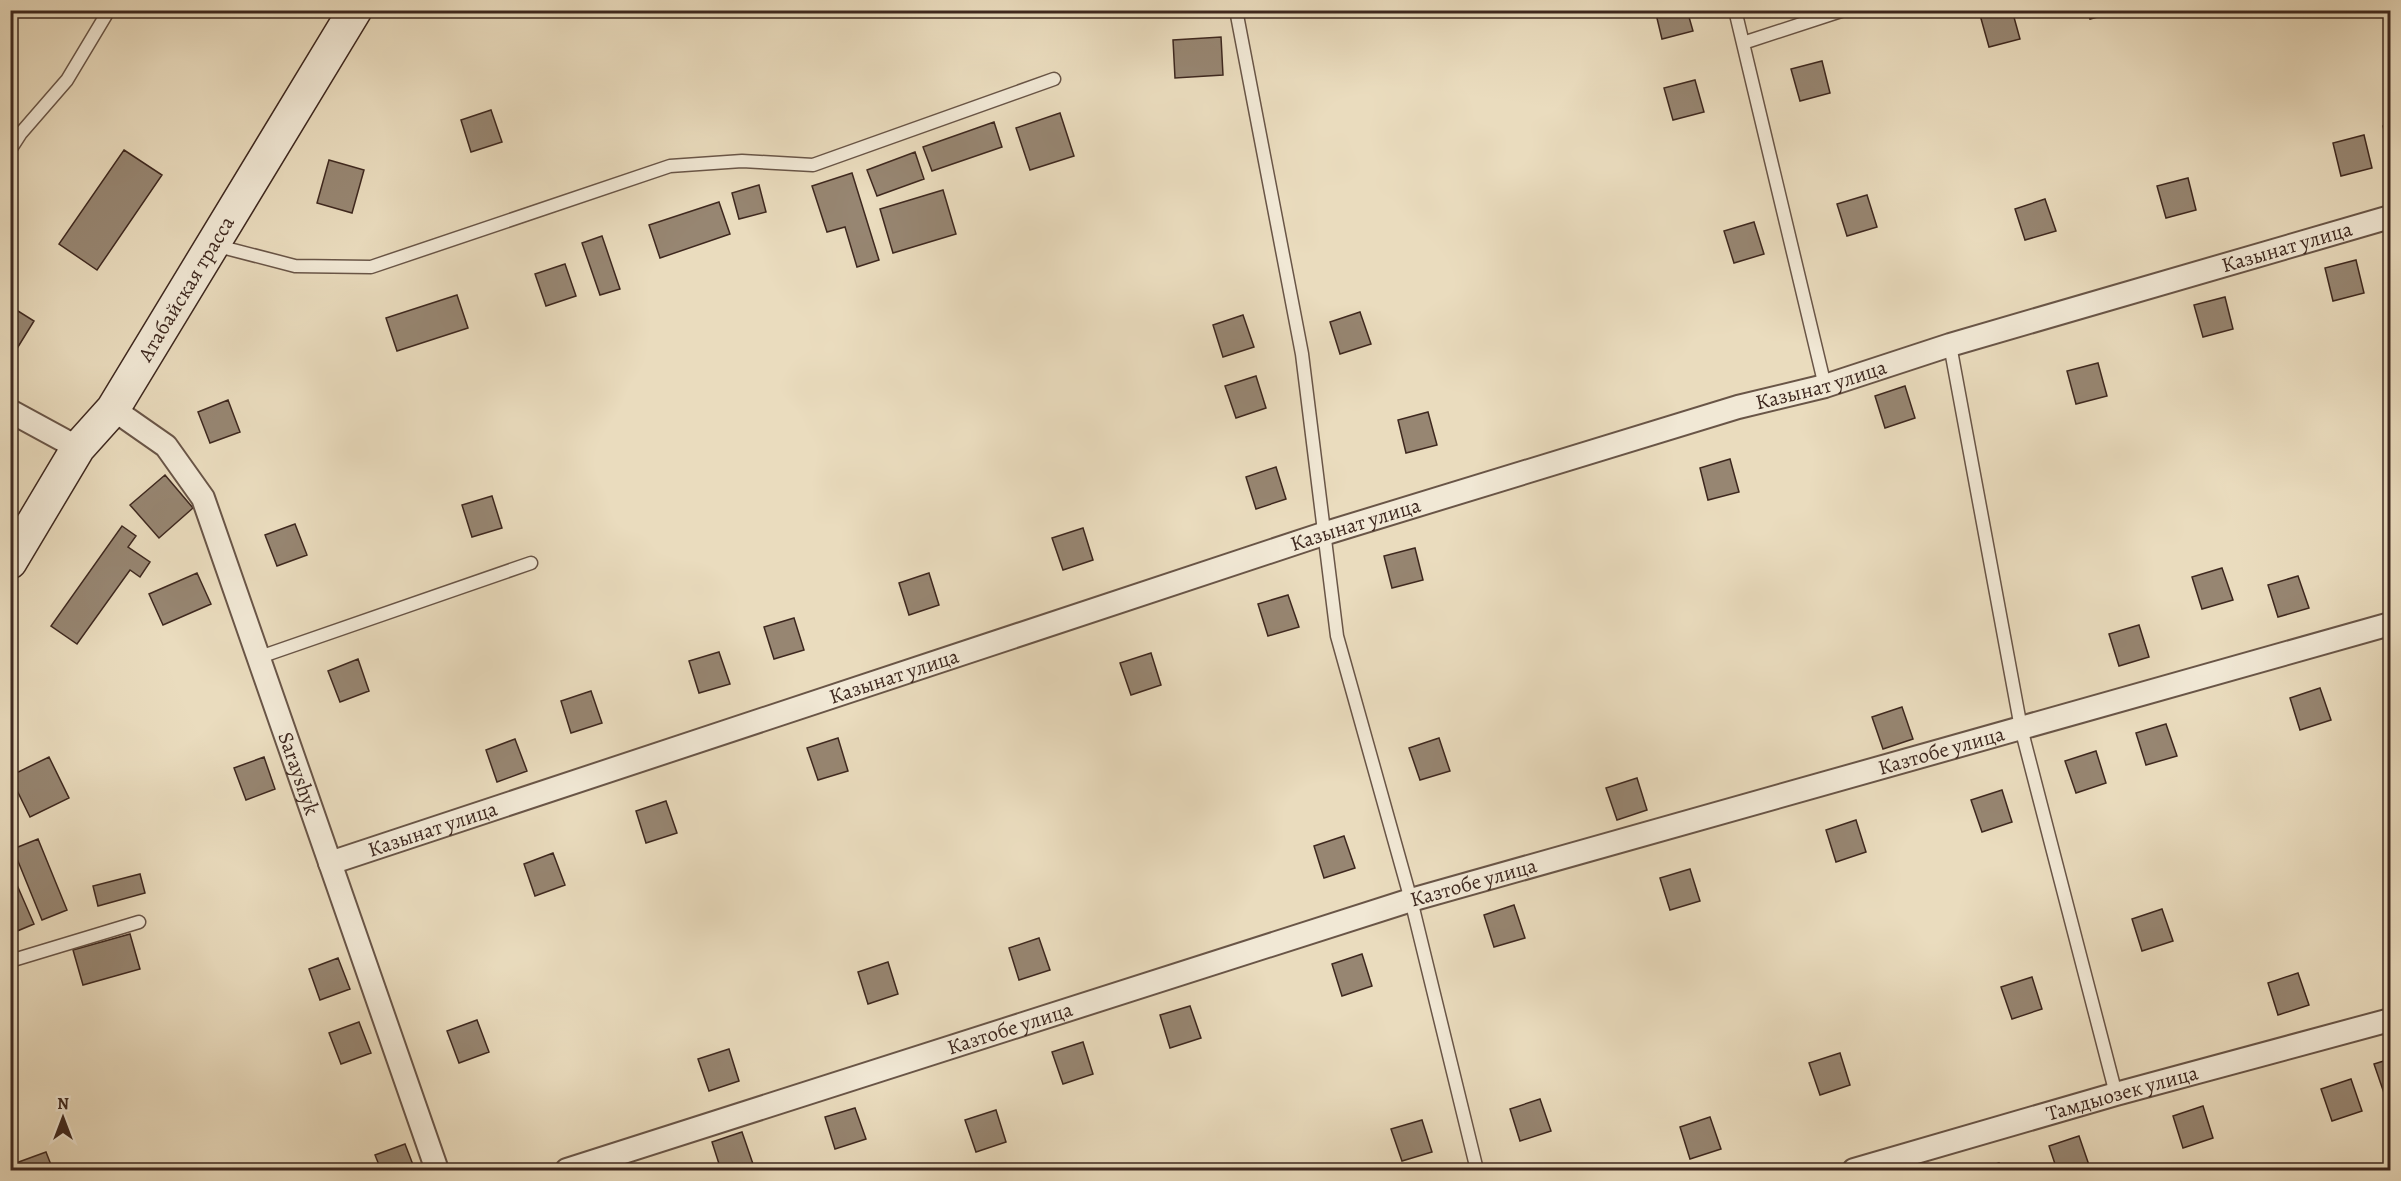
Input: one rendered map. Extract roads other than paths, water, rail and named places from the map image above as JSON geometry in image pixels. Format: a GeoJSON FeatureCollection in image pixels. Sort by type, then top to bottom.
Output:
{"type":"FeatureCollection","features":[{"type":"Feature","properties":{"kind":"main road","name":"Атабайская трасса"},"geometry":{"type":"LineString","coordinates":[[10,562],[78,448],[113,409],[355,10]]}},
{"type":"Feature","properties":{"kind":"street","name":"Казынат улица"},"geometry":{"type":"LineString","coordinates":[[330,863],[1323,534],[1738,407],[1825,386],[1950,345],[2391,217]]}},
{"type":"Feature","properties":{"kind":"street","name":"Sarayshyk"},"geometry":{"type":"LineString","coordinates":[[113,409],[166,446],[203,498],[437,1170]]}},
{"type":"Feature","properties":{"kind":"street"},"geometry":{"type":"LineString","coordinates":[[10,411],[78,448]]}},
{"type":"Feature","properties":{"kind":"street","name":"Казтобе улица"},"geometry":{"type":"LineString","coordinates":[[567,1170],[1411,900],[2391,624]]}},
{"type":"Feature","properties":{"kind":"street","name":"Тамдыозек улица"},"geometry":{"type":"LineString","coordinates":[[1854,1170],[2116,1094],[2391,1020]]}},
{"type":"Feature","properties":{"kind":"lane"},"geometry":{"type":"LineString","coordinates":[[10,150],[21,133],[67,80],[109,10]]}},
{"type":"Feature","properties":{"kind":"lane"},"geometry":{"type":"LineString","coordinates":[[1236,10],[1302,354],[1337,636],[1411,900],[1477,1170]]}},
{"type":"Feature","properties":{"kind":"lane"},"geometry":{"type":"LineString","coordinates":[[1735,10],[1825,386]]}},
{"type":"Feature","properties":{"kind":"lane"},"geometry":{"type":"LineString","coordinates":[[1743,43],[1845,10]]}},
{"type":"Feature","properties":{"kind":"lane"},"geometry":{"type":"LineString","coordinates":[[213,244],[295,266],[371,267],[670,166],[742,161],[813,165],[1054,79]]}},
{"type":"Feature","properties":{"kind":"lane"},"geometry":{"type":"LineString","coordinates":[[1950,345],[2021,728],[2116,1094]]}},
{"type":"Feature","properties":{"kind":"lane"},"geometry":{"type":"LineString","coordinates":[[257,658],[531,563]]}},
{"type":"Feature","properties":{"kind":"lane"},"geometry":{"type":"LineString","coordinates":[[10,961],[139,922]]}}]}
